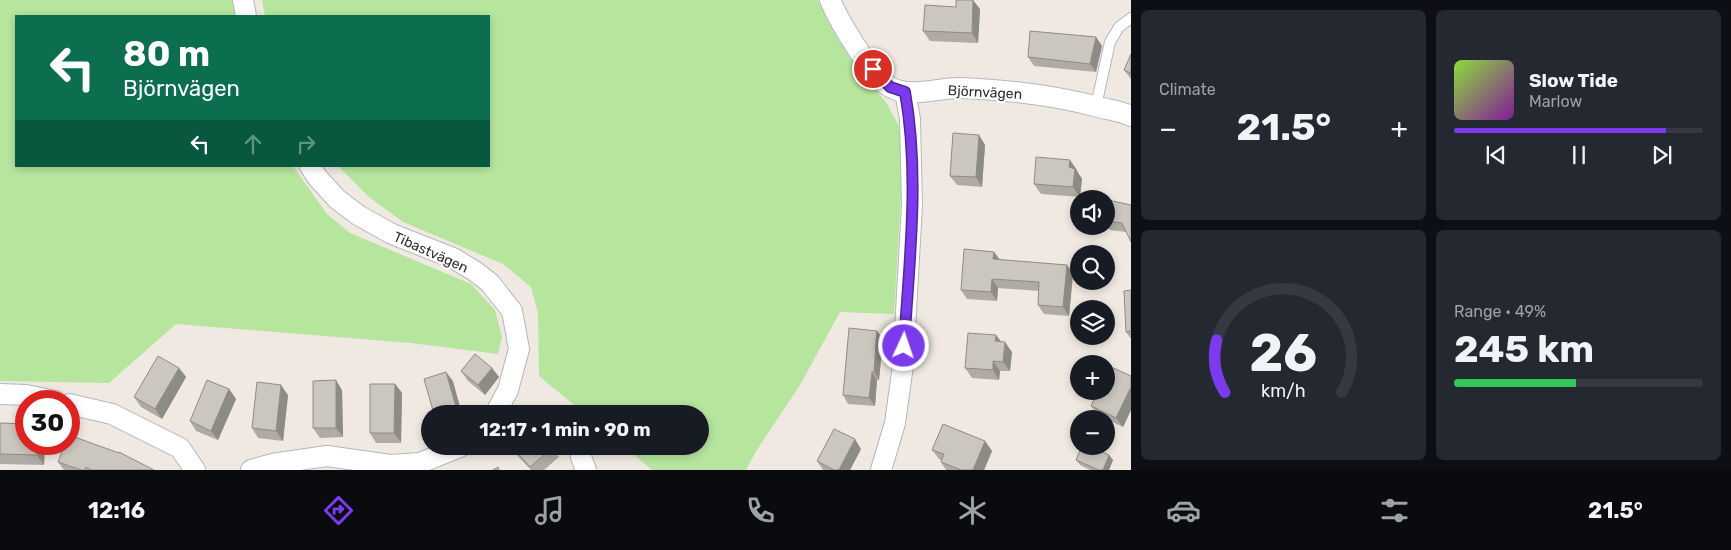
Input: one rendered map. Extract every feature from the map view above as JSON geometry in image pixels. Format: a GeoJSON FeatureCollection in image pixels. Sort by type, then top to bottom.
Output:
{"type":"FeatureCollection","features":[{"type":"Feature","properties":{"kind":"street"},"geometry":{"type":"LineString","coordinates":[[243,0],[246,15]]}},
{"type":"Feature","properties":{"kind":"street"},"geometry":{"type":"LineString","coordinates":[[830,0],[840,22],[873,69],[890,87],[905,92],[910,118],[912,205],[903,365],[896,423],[881,470]]}},
{"type":"Feature","properties":{"kind":"street","name":"Björnvägen"},"geometry":{"type":"LineString","coordinates":[[905,92],[960,88],[1049,96],[1068,99],[1131,116]]}},
{"type":"Feature","properties":{"kind":"street","name":"Tibastvägen"},"geometry":{"type":"LineString","coordinates":[[311,167],[337,199],[358,215],[392,234],[453,258],[476,272],[490,284],[512,311],[519,349],[508,390],[500,405]]}},
{"type":"Feature","properties":{"kind":"street"},"geometry":{"type":"LineString","coordinates":[[0,394],[15,395]]}},
{"type":"Feature","properties":{"kind":"street"},"geometry":{"type":"LineString","coordinates":[[80,407],[112,414],[180,448],[195,470]]}},
{"type":"Feature","properties":{"kind":"street"},"geometry":{"type":"LineString","coordinates":[[251,470],[272,464],[327,456],[390,465],[420,463],[440,455]]}},
{"type":"Feature","properties":{"kind":"lane"},"geometry":{"type":"LineString","coordinates":[[1096,106],[1110,42],[1119,27],[1131,18]]}},
{"type":"Feature","properties":{"kind":"green space"},"geometry":{"type":"Polygon","coordinates":[[[0,0],[234,0],[237,15],[15,15],[15,167],[294,167],[327,214],[350,233],[471,284],[495,310],[502,337],[498,354],[411,343],[176,324],[109,383],[0,381],[0,0]]]}},
{"type":"Feature","properties":{"kind":"green space"},"geometry":{"type":"Polygon","coordinates":[[[262,0],[818,0],[839,41],[887,104],[899,126],[903,161],[894,314],[840,312],[800,385],[756,451],[746,470],[652,470],[634,455],[709,455],[709,405],[574,405],[539,376],[538,313],[531,287],[503,264],[403,222],[369,197],[339,167],[490,167],[490,15],[265,15],[262,0]]]}},
{"type":"Feature","properties":{"kind":"building"},"geometry":{"type":"Polygon","coordinates":[[[956,0],[973,0],[972,33],[923,31],[925,5],[956,7],[956,0]]]}},
{"type":"Feature","properties":{"kind":"building"},"geometry":{"type":"Polygon","coordinates":[[[1030,31],[1096,37],[1090,64],[1028,57],[1030,31]]]}},
{"type":"Feature","properties":{"kind":"building"},"geometry":{"type":"Polygon","coordinates":[[[1131,54],[1131,73],[1124,70],[1131,54]]]}},
{"type":"Feature","properties":{"kind":"building"},"geometry":{"type":"Polygon","coordinates":[[[953,133],[979,135],[976,177],[950,176],[953,133]]]}},
{"type":"Feature","properties":{"kind":"building"},"geometry":{"type":"Polygon","coordinates":[[[1036,157],[1070,160],[1069,167],[1075,169],[1073,187],[1034,184],[1036,157]]]}},
{"type":"Feature","properties":{"kind":"building"},"geometry":{"type":"Polygon","coordinates":[[[1115,202],[1131,205],[1131,242],[1122,223],[1115,222],[1115,202]]]}},
{"type":"Feature","properties":{"kind":"building"},"geometry":{"type":"Polygon","coordinates":[[[964,249],[994,252],[993,259],[1067,265],[1063,307],[1038,305],[1039,282],[992,279],[991,292],[961,290],[964,249]]]}},
{"type":"Feature","properties":{"kind":"building"},"geometry":{"type":"Polygon","coordinates":[[[1131,290],[1131,331],[1126,332],[1124,291],[1131,290]]]}},
{"type":"Feature","properties":{"kind":"building"},"geometry":{"type":"Polygon","coordinates":[[[849,328],[877,331],[874,372],[872,372],[869,398],[843,395],[849,328]]]}},
{"type":"Feature","properties":{"kind":"building"},"geometry":{"type":"Polygon","coordinates":[[[968,333],[996,335],[995,341],[1005,342],[1003,362],[993,361],[993,370],[965,368],[968,333]]]}},
{"type":"Feature","properties":{"kind":"building"},"geometry":{"type":"Polygon","coordinates":[[[475,354],[492,368],[478,385],[461,371],[475,354]]]}},
{"type":"Feature","properties":{"kind":"building"},"geometry":{"type":"Polygon","coordinates":[[[158,356],[179,368],[155,409],[134,397],[158,356]]]}},
{"type":"Feature","properties":{"kind":"building"},"geometry":{"type":"Polygon","coordinates":[[[1115,369],[1131,376],[1131,387],[1116,418],[1115,410],[1099,410],[1091,406],[1094,400],[1115,400],[1115,369]]]}},
{"type":"Feature","properties":{"kind":"building"},"geometry":{"type":"Polygon","coordinates":[[[446,372],[455,405],[431,405],[424,379],[446,372]]]}},
{"type":"Feature","properties":{"kind":"building"},"geometry":{"type":"Polygon","coordinates":[[[207,380],[229,389],[211,431],[190,421],[207,380]]]}},
{"type":"Feature","properties":{"kind":"building"},"geometry":{"type":"Polygon","coordinates":[[[336,380],[336,428],[313,428],[313,381],[336,380]]]}},
{"type":"Feature","properties":{"kind":"building"},"geometry":{"type":"Polygon","coordinates":[[[257,382],[281,385],[276,431],[252,428],[257,382]]]}},
{"type":"Feature","properties":{"kind":"building"},"geometry":{"type":"Polygon","coordinates":[[[370,384],[395,384],[394,433],[370,433],[370,384]]]}},
{"type":"Feature","properties":{"kind":"building"},"geometry":{"type":"Polygon","coordinates":[[[0,423],[15,424],[15,454],[0,454],[0,423]]]}},
{"type":"Feature","properties":{"kind":"building"},"geometry":{"type":"Polygon","coordinates":[[[943,424],[985,441],[973,470],[961,470],[941,462],[944,454],[932,450],[943,424]]]}},
{"type":"Feature","properties":{"kind":"building"},"geometry":{"type":"Polygon","coordinates":[[[834,429],[855,439],[839,470],[834,470],[817,461],[834,429]]]}},
{"type":"Feature","properties":{"kind":"building"},"geometry":{"type":"Polygon","coordinates":[[[80,439],[119,452],[154,470],[91,470],[86,467],[85,470],[81,470],[58,462],[61,455],[80,455],[80,439]]]}},
{"type":"Feature","properties":{"kind":"building"},"geometry":{"type":"Polygon","coordinates":[[[519,455],[544,455],[530,467],[519,455]]]}},
{"type":"Feature","properties":{"kind":"building"},"geometry":{"type":"Polygon","coordinates":[[[1078,455],[1109,455],[1103,470],[1076,460],[1078,455]]]}},
{"type":"Feature","properties":{"kind":"route"},"geometry":{"type":"LineString","coordinates":[[873,69],[890,87],[905,92],[910,118],[912,205],[904,346]]}}]}
